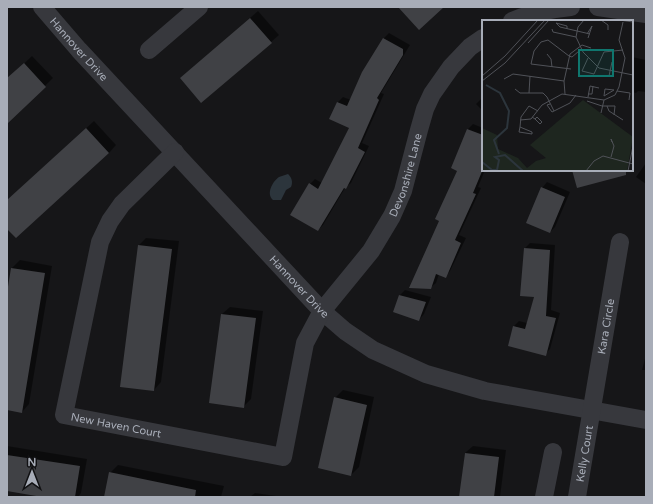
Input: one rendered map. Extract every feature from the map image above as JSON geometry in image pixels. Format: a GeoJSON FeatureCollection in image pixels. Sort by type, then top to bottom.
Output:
{"type":"FeatureCollection","features":[{"type":"Feature","properties":{"kind":"street","name":"Hannover Drive"},"geometry":{"type":"LineString","coordinates":[[42,7],[79,50],[322,311],[345,331],[373,350],[426,374],[485,391],[646,420]]}},
{"type":"Feature","properties":{"kind":"street"},"geometry":{"type":"LineString","coordinates":[[149,50],[198,7]]}},
{"type":"Feature","properties":{"kind":"street"},"geometry":{"type":"LineString","coordinates":[[515,20],[532,14],[571,7]]}},
{"type":"Feature","properties":{"kind":"street"},"geometry":{"type":"LineString","coordinates":[[598,7],[646,14]]}},
{"type":"Feature","properties":{"kind":"street","name":"Devonshire Lane"},"geometry":{"type":"LineString","coordinates":[[322,311],[371,250],[392,216],[402,191],[425,109],[432,94],[451,67],[470,47],[482,39]]}},
{"type":"Feature","properties":{"kind":"street","name":"New Haven Court"},"geometry":{"type":"LineString","coordinates":[[175,152],[122,204],[110,221],[100,242],[64,415],[283,457],[305,342],[322,311]]}},
{"type":"Feature","properties":{"kind":"street","name":"Kara Circle"},"geometry":{"type":"LineString","coordinates":[[592,410],[620,242]]}},
{"type":"Feature","properties":{"kind":"street","name":"Kelly Court"},"geometry":{"type":"LineString","coordinates":[[577,497],[592,410]]}},
{"type":"Feature","properties":{"kind":"street"},"geometry":{"type":"LineString","coordinates":[[544,497],[553,452]]}},
{"type":"Feature","properties":{"kind":"shaded area"},"geometry":{"type":"Polygon","coordinates":[[[288,174],[292,180],[291,187],[286,190],[281,200],[273,200],[270,195],[272,185],[279,177],[288,174]]]}},
{"type":"Feature","properties":{"kind":"building"},"geometry":{"type":"Polygon","coordinates":[[[398,7],[444,7],[419,30],[398,7]]]}},
{"type":"Feature","properties":{"kind":"building"},"geometry":{"type":"Polygon","coordinates":[[[250,18],[272,43],[201,103],[180,78],[250,18]]]}},
{"type":"Feature","properties":{"kind":"building"},"geometry":{"type":"Polygon","coordinates":[[[383,38],[403,49],[403,55],[377,98],[379,100],[358,148],[365,152],[346,189],[344,188],[318,231],[290,215],[309,183],[318,189],[349,128],[329,119],[337,102],[347,106],[362,72],[383,38]]]}},
{"type":"Feature","properties":{"kind":"building"},"geometry":{"type":"Polygon","coordinates":[[[24,63],[46,87],[7,124],[7,78],[24,63]]]}},
{"type":"Feature","properties":{"kind":"building"},"geometry":{"type":"Polygon","coordinates":[[[86,128],[109,153],[16,238],[7,229],[7,200],[86,128]]]}},
{"type":"Feature","properties":{"kind":"building"},"geometry":{"type":"Polygon","coordinates":[[[467,129],[482,135],[482,171],[473,193],[476,194],[455,240],[461,243],[446,278],[436,274],[431,289],[409,288],[439,221],[435,219],[457,171],[451,168],[467,129]]]}},
{"type":"Feature","properties":{"kind":"building"},"geometry":{"type":"Polygon","coordinates":[[[572,171],[626,171],[626,175],[577,188],[572,171]]]}},
{"type":"Feature","properties":{"kind":"building"},"geometry":{"type":"Polygon","coordinates":[[[541,187],[565,197],[550,233],[526,223],[541,187]]]}},
{"type":"Feature","properties":{"kind":"building"},"geometry":{"type":"Polygon","coordinates":[[[138,245],[172,249],[154,391],[120,387],[138,245]]]}},
{"type":"Feature","properties":{"kind":"building"},"geometry":{"type":"Polygon","coordinates":[[[524,248],[550,250],[546,316],[556,318],[546,356],[508,346],[513,326],[525,329],[534,297],[520,296],[524,248]]]}},
{"type":"Feature","properties":{"kind":"building"},"geometry":{"type":"Polygon","coordinates":[[[11,268],[45,273],[22,413],[7,410],[7,293],[11,268]]]}},
{"type":"Feature","properties":{"kind":"building"},"geometry":{"type":"Polygon","coordinates":[[[399,295],[426,302],[419,321],[393,312],[399,295]]]}},
{"type":"Feature","properties":{"kind":"building"},"geometry":{"type":"Polygon","coordinates":[[[221,314],[256,318],[244,408],[209,403],[221,314]]]}},
{"type":"Feature","properties":{"kind":"building"},"geometry":{"type":"Polygon","coordinates":[[[334,397],[367,405],[351,476],[318,468],[334,397]]]}},
{"type":"Feature","properties":{"kind":"building"},"geometry":{"type":"Polygon","coordinates":[[[465,453],[499,457],[494,497],[459,497],[465,453]]]}},
{"type":"Feature","properties":{"kind":"building"},"geometry":{"type":"Polygon","coordinates":[[[7,455],[80,466],[75,497],[42,497],[7,491],[7,455]]]}},
{"type":"Feature","properties":{"kind":"building"},"geometry":{"type":"Polygon","coordinates":[[[109,472],[196,490],[195,497],[104,497],[109,472]]]}}]}
